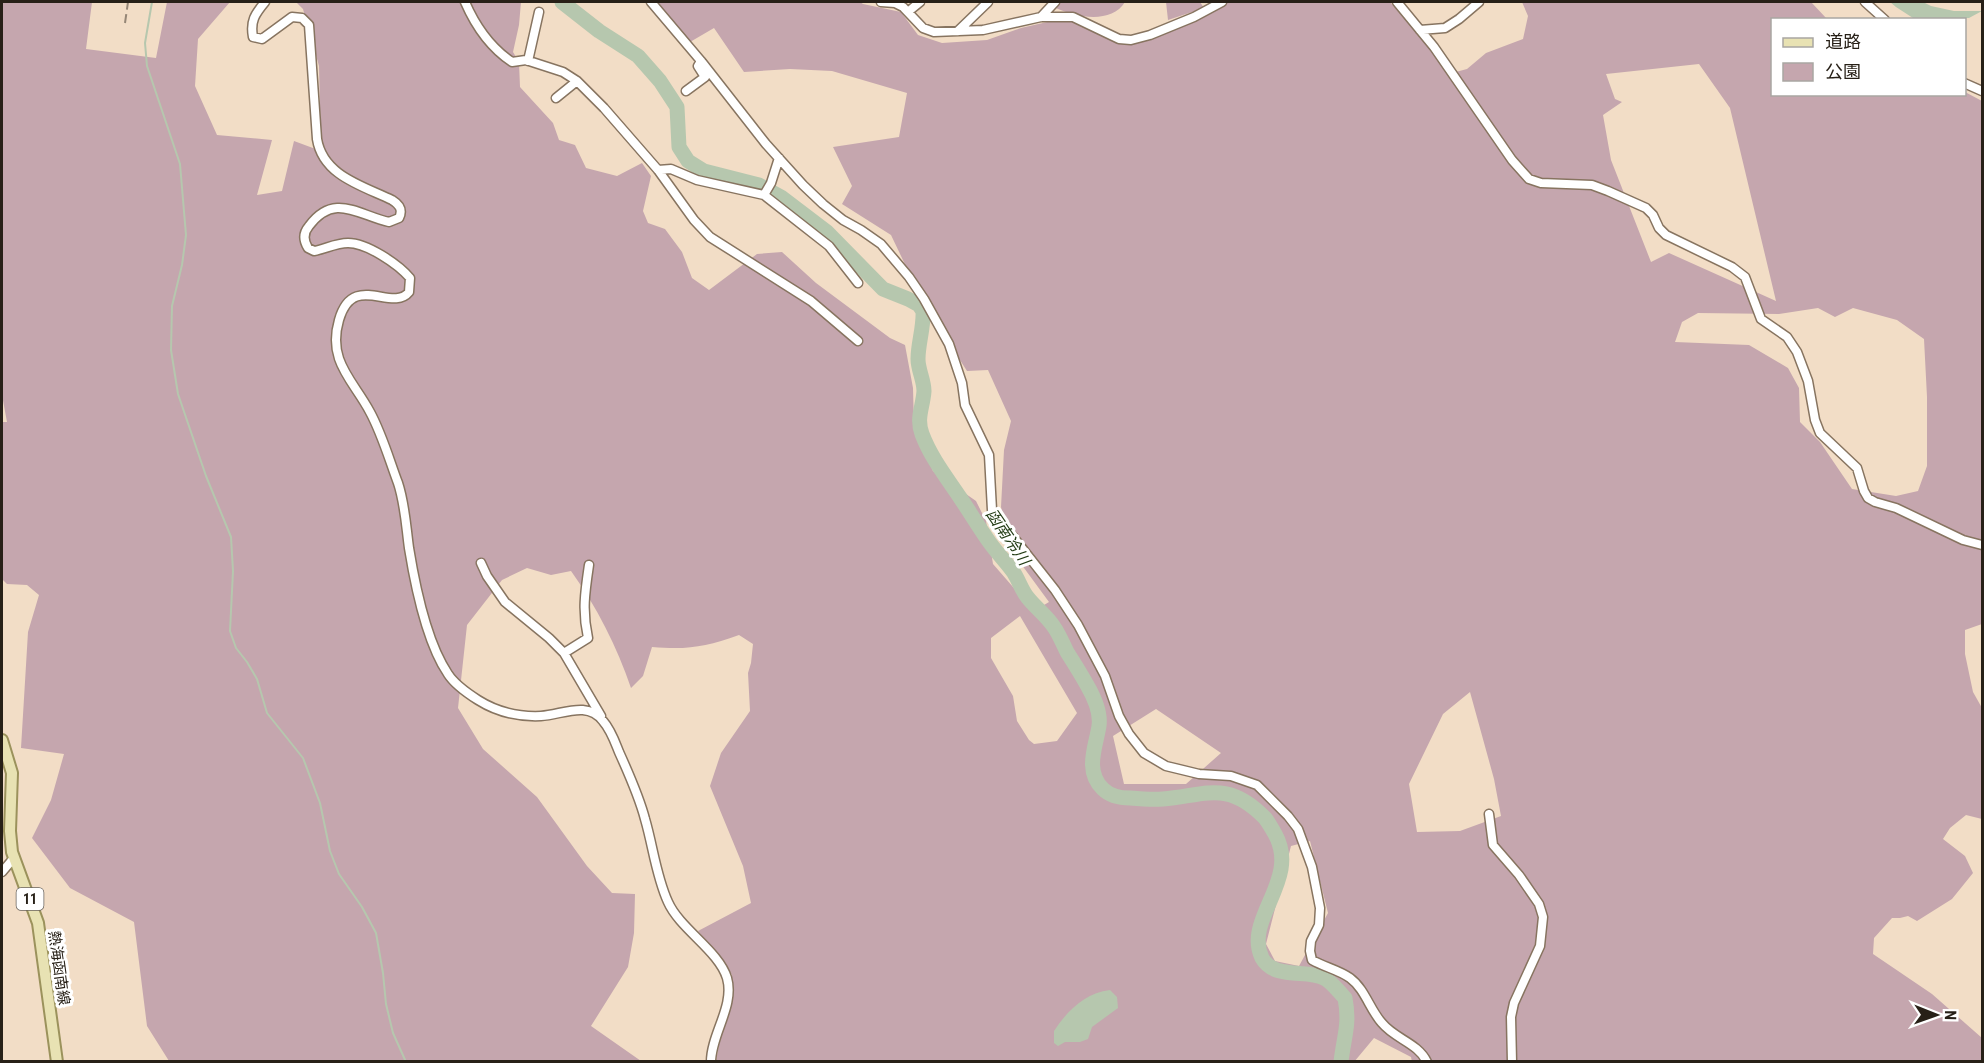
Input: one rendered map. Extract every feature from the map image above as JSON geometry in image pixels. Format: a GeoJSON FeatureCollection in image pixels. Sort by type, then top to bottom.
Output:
{"type":"FeatureCollection","features":[{"type":"Feature","properties":{"kind":"main road","name":"熱海函南線"},"geometry":{"type":"LineString","coordinates":[[2,744],[12,781],[10,831],[13,859],[38,922],[57,1062]]}},
{"type":"Feature","properties":{"kind":"street"},"geometry":{"type":"LineString","coordinates":[[266,2],[255,14],[251,25],[253,38],[262,39],[292,17],[302,18],[309,25],[317,139],[323,157],[335,172],[393,200],[400,207],[399,218],[388,222],[353,209],[334,207],[312,222],[304,238],[308,248],[314,251],[339,244],[358,244],[395,264],[410,278],[409,292],[401,299],[373,294],[351,300],[339,319],[336,345],[341,367],[370,411],[399,488],[405,510],[415,580],[427,626],[441,661],[457,685],[492,708],[510,714],[543,716],[578,709],[591,711],[603,719]]}},
{"type":"Feature","properties":{"kind":"street"},"geometry":{"type":"LineString","coordinates":[[465,2],[498,53],[512,62],[528,61],[563,72],[576,81],[604,108],[658,170],[710,237],[811,301],[858,341]]}},
{"type":"Feature","properties":{"kind":"street"},"geometry":{"type":"LineString","coordinates":[[651,2],[779,158],[823,204],[881,244],[924,299],[949,344],[962,383],[965,405],[989,455],[992,474],[992,510],[1055,590],[1078,624],[1101,667],[1129,734],[1144,753],[1166,766],[1199,774],[1232,776],[1257,785],[1288,816],[1298,829],[1312,867],[1320,908],[1319,925],[1311,941],[1312,960],[1350,978],[1359,987],[1382,1024],[1423,1053],[1427,1062]]}},
{"type":"Feature","properties":{"kind":"street"},"geometry":{"type":"LineString","coordinates":[[881,2],[895,3],[909,11],[927,31],[983,30],[1041,17],[1073,17],[1119,39],[1131,40],[1150,35],[1194,17],[1222,2]]}},
{"type":"Feature","properties":{"kind":"street"},"geometry":{"type":"LineString","coordinates":[[909,11],[920,2]]}},
{"type":"Feature","properties":{"kind":"street"},"geometry":{"type":"LineString","coordinates":[[958,31],[988,2]]}},
{"type":"Feature","properties":{"kind":"street"},"geometry":{"type":"LineString","coordinates":[[1041,17],[1055,2]]}},
{"type":"Feature","properties":{"kind":"street"},"geometry":{"type":"LineString","coordinates":[[1397,2],[1434,47],[1512,160],[1529,179],[1541,183],[1592,185],[1635,203],[1646,208],[1653,215],[1659,228],[1666,235],[1732,267],[1745,277],[1761,319],[1787,337],[1797,352],[1808,381],[1815,420],[1820,433],[1857,468],[1868,498],[1896,508],[1963,540],[1983,545]]}},
{"type":"Feature","properties":{"kind":"street"},"geometry":{"type":"LineString","coordinates":[[1420,30],[1445,28],[1479,2]]}},
{"type":"Feature","properties":{"kind":"street"},"geometry":{"type":"LineString","coordinates":[[1865,2],[1883,18]]}},
{"type":"Feature","properties":{"kind":"street"},"geometry":{"type":"LineString","coordinates":[[528,61],[539,12]]}},
{"type":"Feature","properties":{"kind":"street"},"geometry":{"type":"LineString","coordinates":[[686,91],[705,77],[698,66],[701,61]]}},
{"type":"Feature","properties":{"kind":"street"},"geometry":{"type":"LineString","coordinates":[[556,98],[576,81]]}},
{"type":"Feature","properties":{"kind":"street"},"geometry":{"type":"LineString","coordinates":[[1966,84],[1983,92]]}},
{"type":"Feature","properties":{"kind":"street"},"geometry":{"type":"LineString","coordinates":[[764,195],[771,183],[779,158]]}},
{"type":"Feature","properties":{"kind":"street"},"geometry":{"type":"LineString","coordinates":[[658,170],[671,169],[697,180],[764,195],[829,246],[858,283]]}},
{"type":"Feature","properties":{"kind":"street"},"geometry":{"type":"LineString","coordinates":[[481,563],[505,602],[564,653],[603,719],[636,790],[669,905],[681,922],[720,965],[727,978],[728,996],[713,1046],[711,1062]]}},
{"type":"Feature","properties":{"kind":"street"},"geometry":{"type":"LineString","coordinates":[[564,653],[588,638],[583,605],[589,565]]}},
{"type":"Feature","properties":{"kind":"street"},"geometry":{"type":"LineString","coordinates":[[1489,814],[1494,845],[1539,904],[1543,917],[1540,946],[1514,1003],[1511,1017],[1512,1062]]}},
{"type":"Feature","properties":{"kind":"street"},"geometry":{"type":"LineString","coordinates":[[2,872],[13,859]]}},
{"type":"Feature","properties":{"kind":"green space"},"geometry":{"type":"Polygon","coordinates":[[[2,2],[92,2],[86,49],[156,58],[167,2],[230,2],[198,39],[195,86],[217,135],[272,140],[257,195],[282,191],[294,141],[321,151],[319,66],[303,9],[296,2],[521,2],[513,52],[519,62],[520,87],[553,123],[559,140],[575,145],[586,168],[617,176],[642,163],[651,176],[643,211],[648,223],[665,229],[682,252],[692,278],[709,290],[757,254],[782,252],[816,283],[890,338],[905,345],[913,388],[914,426],[933,471],[976,501],[986,521],[993,564],[1034,611],[1049,602],[1013,553],[1001,507],[1004,450],[1011,421],[988,370],[967,371],[923,302],[891,235],[842,204],[852,186],[833,147],[899,137],[907,93],[832,71],[790,69],[744,72],[714,28],[690,42],[655,2],[860,2],[901,12],[918,35],[942,43],[987,40],[1021,28],[1069,17],[1134,42],[1220,2],[1390,2],[1452,73],[1467,69],[1486,53],[1523,39],[1528,16],[1522,2],[1811,2],[1826,18],[1771,18],[1771,96],[1966,96],[1966,93],[1982,101],[1982,624],[1965,630],[1965,654],[1973,692],[1982,708],[1982,819],[1966,815],[1950,828],[1943,839],[1965,856],[1973,873],[1952,899],[1917,921],[1908,916],[1892,918],[1874,938],[1873,954],[1932,994],[1982,1038],[1982,1061],[1412,1062],[1411,1057],[1374,1038],[1354,1062],[716,1061],[732,975],[698,931],[751,903],[743,866],[710,786],[721,753],[750,711],[748,673],[753,644],[739,635],[696,647],[652,647],[643,676],[631,688],[606,628],[571,571],[551,575],[527,568],[502,580],[467,625],[458,708],[483,749],[537,797],[587,866],[612,893],[635,894],[634,933],[628,967],[591,1026],[641,1061],[169,1061],[147,1026],[134,922],[70,888],[32,838],[51,800],[64,754],[21,748],[28,632],[39,595],[27,585],[7,584],[2,579],[2,422],[7,422],[2,395],[2,2]],[[1699,64],[1606,74],[1615,99],[1622,102],[1603,115],[1611,160],[1651,262],[1669,253],[1776,301],[1730,108],[1699,64]],[[1818,308],[1779,314],[1698,313],[1682,322],[1675,342],[1749,345],[1788,368],[1799,388],[1800,422],[1820,442],[1852,489],[1896,496],[1918,491],[1927,466],[1924,339],[1897,320],[1853,308],[1835,317],[1818,308]],[[1020,616],[991,638],[991,658],[1013,696],[1017,721],[1029,740],[1034,744],[1057,741],[1077,713],[1020,616]],[[1470,692],[1443,714],[1409,784],[1417,832],[1460,831],[1501,816],[1494,779],[1470,692]],[[1156,709],[1113,736],[1124,784],[1186,784],[1221,753],[1156,709]],[[1310,841],[1291,846],[1266,944],[1275,961],[1299,966],[1328,913],[1310,841]]]}},
{"type":"Feature","properties":{"kind":"green space"},"geometry":{"type":"Polygon","coordinates":[[[1059,2],[1125,2],[1111,14],[1092,17],[1072,14],[1054,7],[1059,2]]]}},
{"type":"Feature","properties":{"kind":"green space"},"geometry":{"type":"Polygon","coordinates":[[[1166,2],[1200,2],[1204,8],[1168,20],[1166,2]]]}},
{"type":"Feature","properties":{"kind":"shaded area"},"geometry":{"type":"Polygon","coordinates":[[[1890,2],[1923,2],[1954,11],[1982,11],[1969,18],[1913,18],[1890,2]]]}},
{"type":"Feature","properties":{"kind":"shaded area"},"geometry":{"type":"Polygon","coordinates":[[[1110,990],[1117,997],[1118,1008],[1092,1027],[1088,1039],[1080,1042],[1065,1042],[1058,1046],[1054,1043],[1054,1031],[1071,1010],[1085,999],[1110,990]]]}},
{"type":"Feature","properties":{"kind":"waterway"},"geometry":{"type":"LineString","coordinates":[[152,2],[145,43],[147,66],[180,164],[186,235],[182,265],[172,306],[171,350],[178,394],[206,476],[231,537],[233,571],[230,631],[236,648],[257,679],[267,713],[303,758],[320,803],[330,851],[339,874],[362,907],[376,933],[386,1004],[393,1033],[406,1062]]}},
{"type":"Feature","properties":{"kind":"waterway","name":"函南冷川"},"geometry":{"type":"LineString","coordinates":[[562,2],[599,31],[638,56],[660,81],[677,107],[679,147],[688,161],[704,171],[759,185],[781,197],[827,232],[883,289],[919,305],[923,311],[918,359],[924,391],[920,418],[922,434],[935,460],[986,538],[1014,573],[1031,602],[1056,630],[1092,694],[1099,721],[1093,758],[1097,782],[1109,793],[1123,798],[1159,799],[1205,793],[1228,794],[1240,798],[1265,818],[1275,834],[1281,851],[1281,867],[1260,929],[1258,943],[1262,958],[1267,965],[1282,972],[1317,975],[1324,978],[1345,998],[1347,1023],[1341,1062]]}},
{"type":"Feature","properties":{"kind":"railway"},"geometry":{"type":"LineString","coordinates":[[125,23],[128,2]]}}]}
